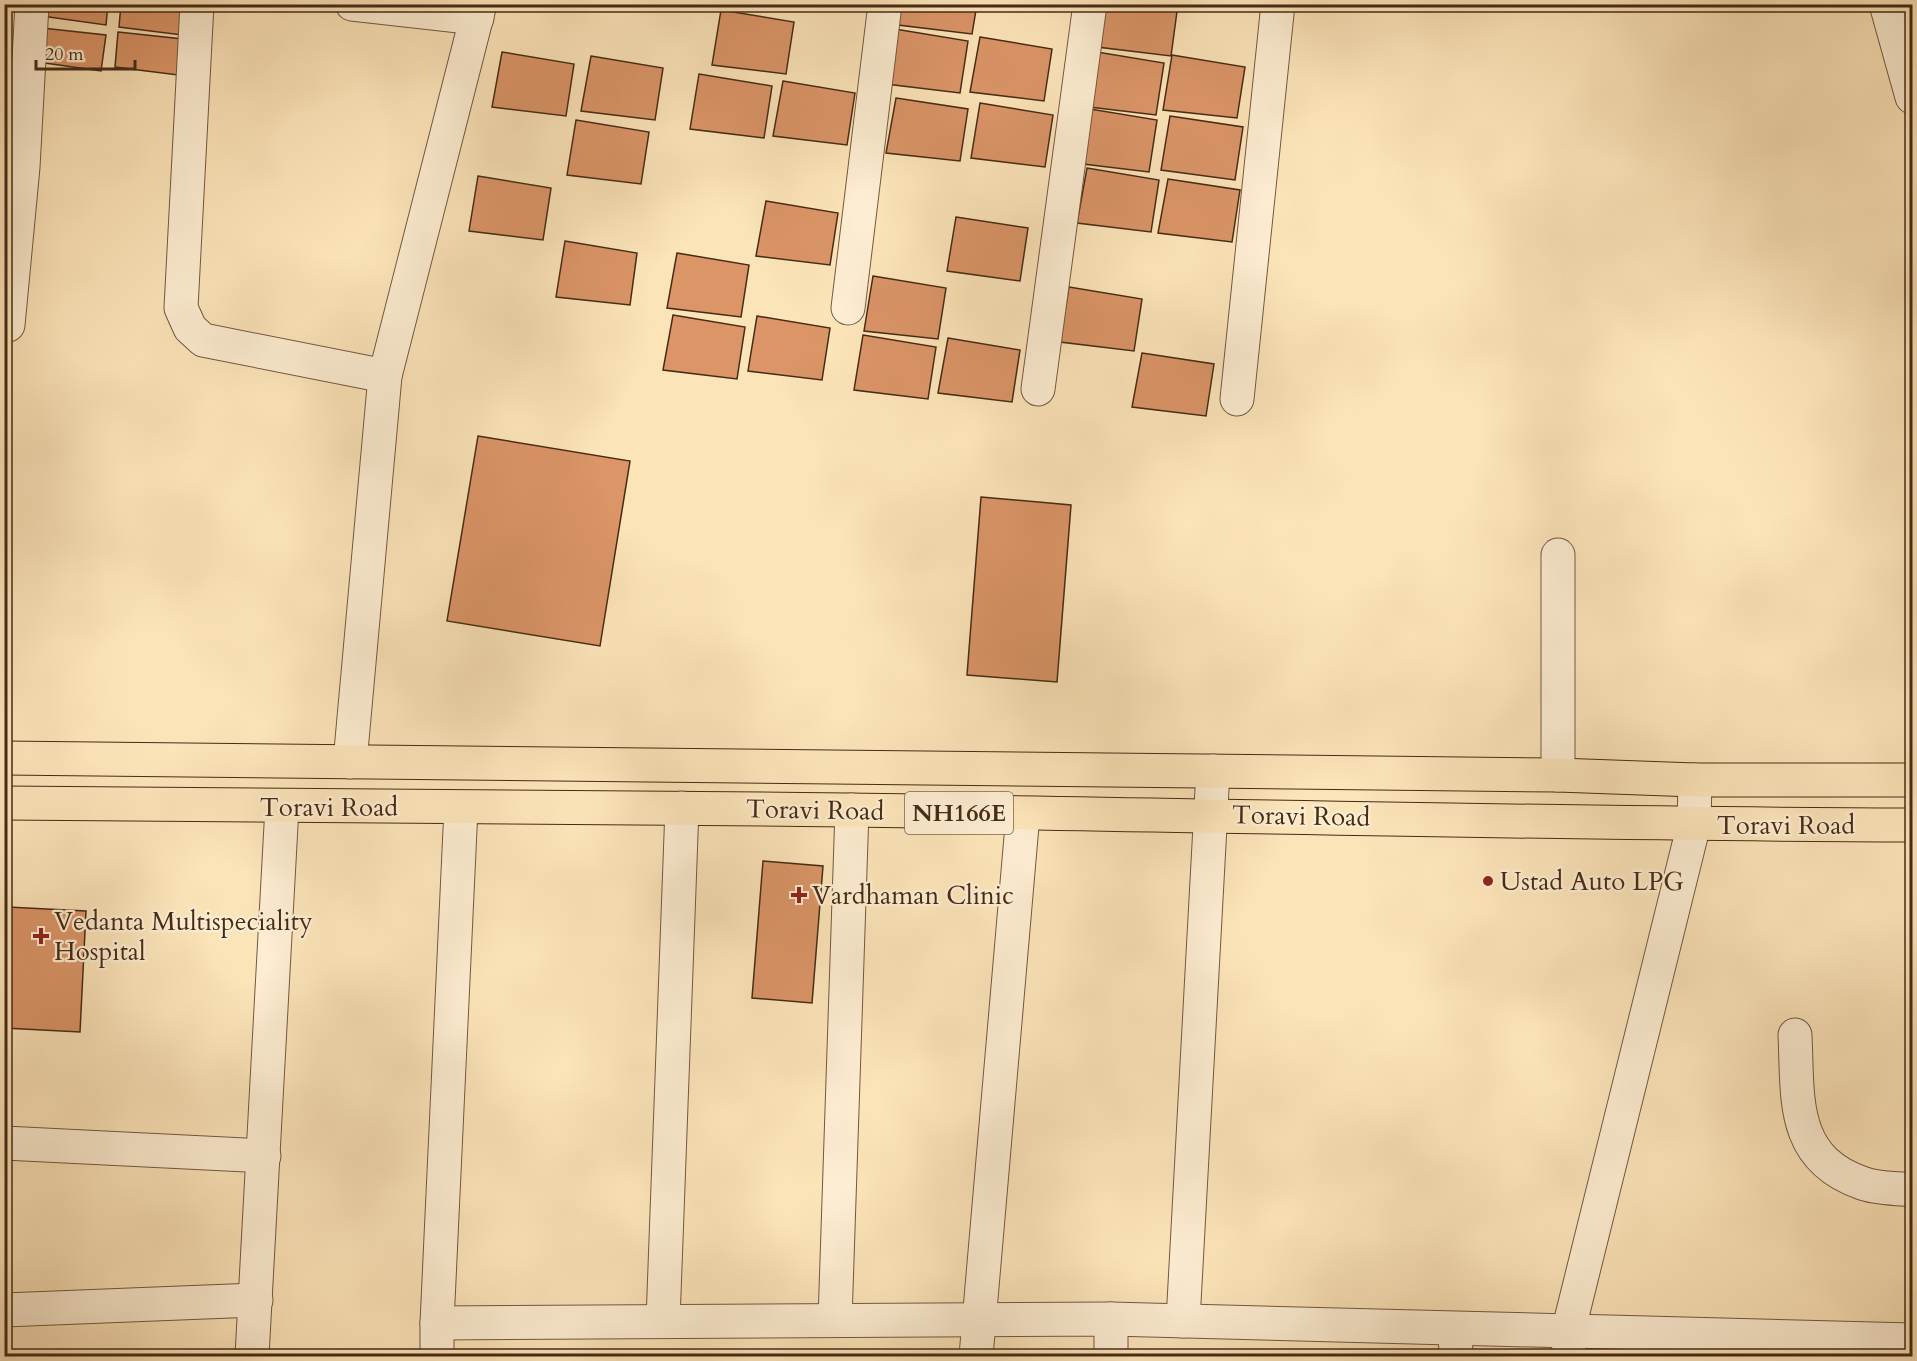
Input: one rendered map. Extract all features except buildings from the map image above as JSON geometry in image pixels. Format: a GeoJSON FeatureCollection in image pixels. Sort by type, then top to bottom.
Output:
{"type":"FeatureCollection","features":[{"type":"Feature","properties":{"kind":"highway","name":"Toravi Road"},"geometry":{"type":"LineString","coordinates":[[4,758],[1558,775],[1695,780],[1912,780]]}},
{"type":"Feature","properties":{"kind":"highway","name":"Toravi Road"},"geometry":{"type":"LineString","coordinates":[[4,803],[282,807],[682,808],[1557,820],[1694,824],[1912,825]]}},
{"type":"Feature","properties":{"kind":"street"},"geometry":{"type":"LineString","coordinates":[[8,325],[23,166],[32,4]]}},
{"type":"Feature","properties":{"kind":"street"},"geometry":{"type":"LineString","coordinates":[[197,4],[181,308],[190,328],[203,340],[385,376]]}},
{"type":"Feature","properties":{"kind":"street"},"geometry":{"type":"LineString","coordinates":[[350,762],[385,376],[479,11],[352,4]]}},
{"type":"Feature","properties":{"kind":"street"},"geometry":{"type":"LineString","coordinates":[[848,308],[885,4]]}},
{"type":"Feature","properties":{"kind":"street"},"geometry":{"type":"LineString","coordinates":[[1038,389],[1090,4]]}},
{"type":"Feature","properties":{"kind":"street"},"geometry":{"type":"LineString","coordinates":[[1236,399],[1278,4]]}},
{"type":"Feature","properties":{"kind":"street"},"geometry":{"type":"LineString","coordinates":[[1886,4],[1912,97]]}},
{"type":"Feature","properties":{"kind":"street"},"geometry":{"type":"LineString","coordinates":[[1558,555],[1558,775]]}},
{"type":"Feature","properties":{"kind":"street"},"geometry":{"type":"LineString","coordinates":[[1183,1321],[1213,815],[1213,771]]}},
{"type":"Feature","properties":{"kind":"street"},"geometry":{"type":"LineString","coordinates":[[1568,1344],[1694,824],[1695,780]]}},
{"type":"Feature","properties":{"kind":"street"},"geometry":{"type":"LineString","coordinates":[[252,1356],[282,807]]}},
{"type":"Feature","properties":{"kind":"street"},"geometry":{"type":"LineString","coordinates":[[437,1356],[436,1323],[460,807]]}},
{"type":"Feature","properties":{"kind":"street"},"geometry":{"type":"LineString","coordinates":[[663,1321],[682,808]]}},
{"type":"Feature","properties":{"kind":"street"},"geometry":{"type":"LineString","coordinates":[[835,1320],[852,810]]}},
{"type":"Feature","properties":{"kind":"street"},"geometry":{"type":"LineString","coordinates":[[976,1356],[1023,814]]}},
{"type":"Feature","properties":{"kind":"street"},"geometry":{"type":"LineString","coordinates":[[1795,1035],[1799,1114],[1811,1149],[1833,1169],[1863,1184],[1912,1190]]}},
{"type":"Feature","properties":{"kind":"street"},"geometry":{"type":"LineString","coordinates":[[4,1143],[264,1156]]}},
{"type":"Feature","properties":{"kind":"street"},"geometry":{"type":"LineString","coordinates":[[4,1310],[256,1300]]}},
{"type":"Feature","properties":{"kind":"street"},"geometry":{"type":"LineString","coordinates":[[436,1323],[1111,1319],[1183,1321],[1456,1343],[1686,1346],[1912,1340]]}},
{"type":"Feature","properties":{"kind":"street"},"geometry":{"type":"LineString","coordinates":[[1111,1319],[1111,1356]]}},
{"type":"Feature","properties":{"kind":"place","name":"Ustad Auto LPG"},"geometry":{"type":"Point","coordinates":[1488,881]}},
{"type":"Feature","properties":{"kind":"place","name":"Vardhaman Clinic"},"geometry":{"type":"Point","coordinates":[799,895]}},
{"type":"Feature","properties":{"kind":"place","name":"Vedanta Multispeciality Hospital"},"geometry":{"type":"Point","coordinates":[41,936]}}]}
